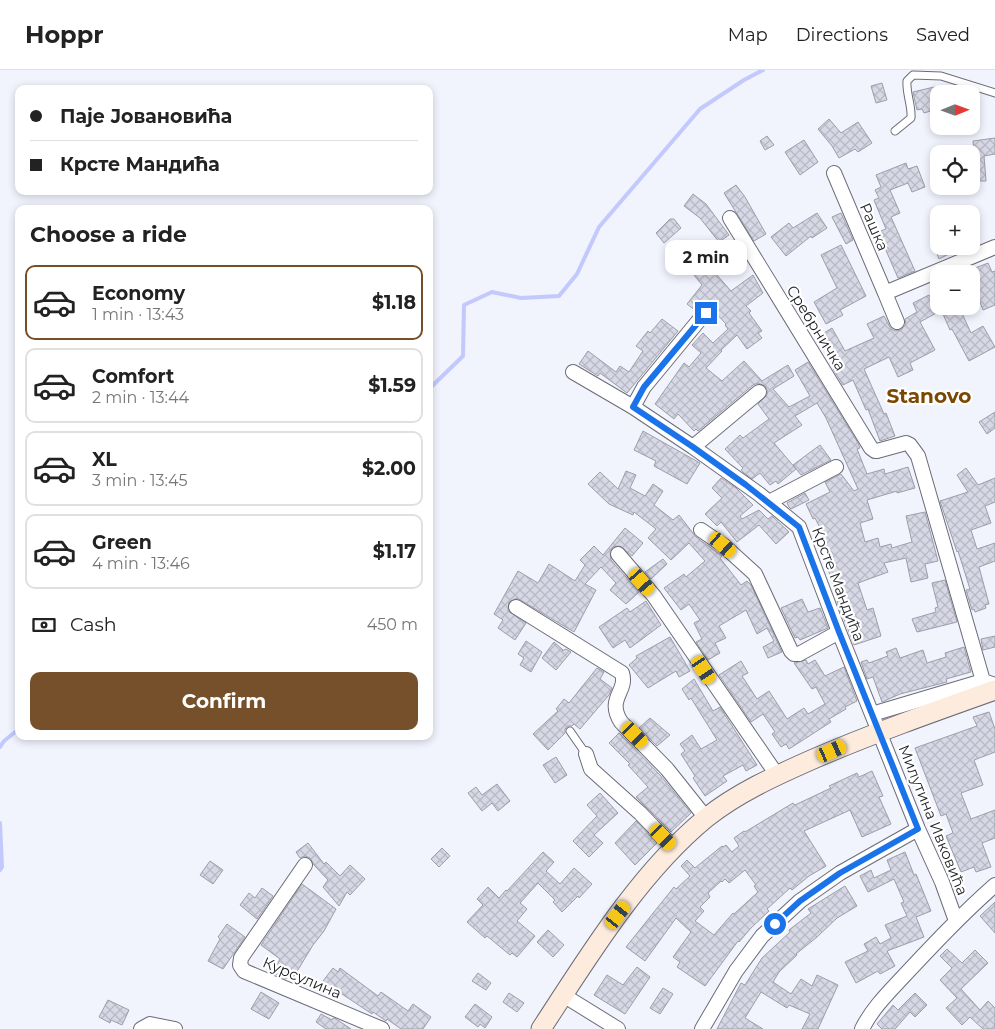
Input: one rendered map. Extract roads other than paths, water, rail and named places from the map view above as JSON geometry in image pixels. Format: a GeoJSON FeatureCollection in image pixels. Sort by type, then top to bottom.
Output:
{"type":"FeatureCollection","features":[{"type":"Feature","properties":{"kind":"street","name":"Рашка"},"geometry":{"type":"LineString","coordinates":[[834,174],[897,322]]}},
{"type":"Feature","properties":{"kind":"street","name":"Сребрничка"},"geometry":{"type":"LineString","coordinates":[[730,218],[871,448],[877,451],[906,442],[918,456],[991,685]]}},
{"type":"Feature","properties":{"kind":"street"},"geometry":{"type":"LineString","coordinates":[[884,293],[995,247]]}},
{"type":"Feature","properties":{"kind":"street"},"geometry":{"type":"LineString","coordinates":[[633,407],[644,387],[706,313]]}},
{"type":"Feature","properties":{"kind":"street","name":"Крсте Мандића"},"geometry":{"type":"LineString","coordinates":[[573,372],[633,407],[693,447],[769,502],[799,527],[839,632],[880,731]]}},
{"type":"Feature","properties":{"kind":"street"},"geometry":{"type":"LineString","coordinates":[[693,447],[759,392]]}},
{"type":"Feature","properties":{"kind":"street"},"geometry":{"type":"LineString","coordinates":[[769,502],[836,467]]}},
{"type":"Feature","properties":{"kind":"street"},"geometry":{"type":"LineString","coordinates":[[701,530],[723,545],[755,574],[791,652],[799,654],[839,632]]}},
{"type":"Feature","properties":{"kind":"street"},"geometry":{"type":"LineString","coordinates":[[618,554],[654,596],[777,775]]}},
{"type":"Feature","properties":{"kind":"street"},"geometry":{"type":"LineString","coordinates":[[516,606],[622,672],[623,681],[614,708],[620,722],[667,769],[706,818]]}},
{"type":"Feature","properties":{"kind":"street"},"geometry":{"type":"LineString","coordinates":[[872,714],[991,685]]}},
{"type":"Feature","properties":{"kind":"street"},"geometry":{"type":"LineString","coordinates":[[541,1029],[622,909],[674,848],[706,818],[749,790],[777,775],[991,685]]}},
{"type":"Feature","properties":{"kind":"street","name":"Милутина Ивковића"},"geometry":{"type":"LineString","coordinates":[[880,731],[956,921]]}},
{"type":"Feature","properties":{"kind":"street"},"geometry":{"type":"LineString","coordinates":[[586,754],[590,769],[640,813],[674,848]]}},
{"type":"Feature","properties":{"kind":"street"},"geometry":{"type":"LineString","coordinates":[[702,1029],[736,971],[762,936],[800,901],[840,873],[918,829]]}},
{"type":"Feature","properties":{"kind":"street","name":"Курсулина"},"geometry":{"type":"LineString","coordinates":[[305,865],[241,958],[240,965],[244,971],[382,1029]]}},
{"type":"Feature","properties":{"kind":"street"},"geometry":{"type":"LineString","coordinates":[[862,1029],[868,1017],[887,993],[938,938],[995,885]]}},
{"type":"Feature","properties":{"kind":"street"},"geometry":{"type":"LineString","coordinates":[[563,995],[618,1029]]}},
{"type":"Feature","properties":{"kind":"street"},"geometry":{"type":"LineString","coordinates":[[141,1029],[150,1024],[175,1029]]}},
{"type":"Feature","properties":{"kind":"lane"},"geometry":{"type":"LineString","coordinates":[[895,131],[911,118],[911,109],[906,89],[907,81],[913,75],[941,76],[995,92]]}},
{"type":"Feature","properties":{"kind":"lane"},"geometry":{"type":"LineString","coordinates":[[570,730],[586,754]]}},
{"type":"Feature","properties":{"kind":"waterway"},"geometry":{"type":"LineString","coordinates":[[433,385],[463,356],[464,305],[492,292],[521,298],[559,296],[577,274],[599,227],[700,109],[763,70]]}},
{"type":"Feature","properties":{"kind":"waterway"},"geometry":{"type":"LineString","coordinates":[[0,747],[15,732]]}},
{"type":"Feature","properties":{"kind":"waterway"},"geometry":{"type":"LineString","coordinates":[[0,823],[2,867],[0,870]]}},
{"type":"Feature","properties":{"kind":"district","name":"Stanovo"},"geometry":{"type":"Point","coordinates":[929,396]}}]}
